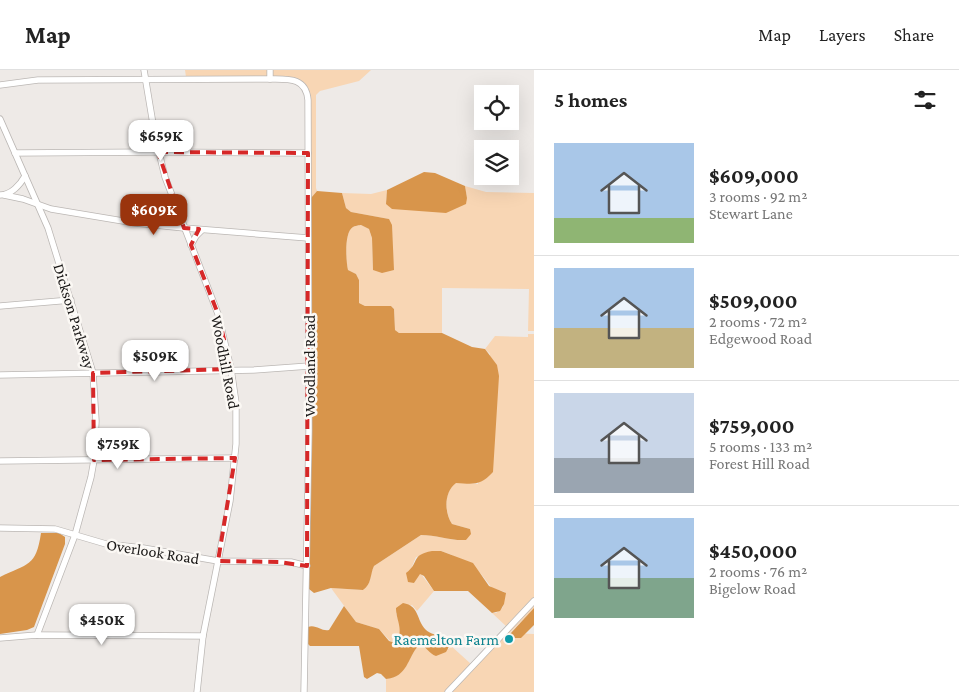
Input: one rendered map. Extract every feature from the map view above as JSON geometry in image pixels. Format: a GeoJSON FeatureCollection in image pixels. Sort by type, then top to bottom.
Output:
{"type":"FeatureCollection","features":[{"type":"Feature","properties":{"kind":"street","name":"Woodhill Road"},"geometry":{"type":"LineString","coordinates":[[144,70],[158,152],[169,190],[213,300],[223,332],[237,410],[235,458],[229,512],[203,636],[197,692]]}},
{"type":"Feature","properties":{"kind":"street"},"geometry":{"type":"LineString","coordinates":[[270,70],[270,79]]}},
{"type":"Feature","properties":{"kind":"street","name":"Woodland Road"},"geometry":{"type":"LineString","coordinates":[[0,85],[38,80],[270,79],[295,81],[302,84],[306,90],[308,100],[309,366],[304,692]]}},
{"type":"Feature","properties":{"kind":"street","name":"Dickson Parkway"},"geometry":{"type":"LineString","coordinates":[[0,119],[48,228],[93,373],[96,420],[94,460],[83,510],[75,535],[37,635]]}},
{"type":"Feature","properties":{"kind":"street"},"geometry":{"type":"LineString","coordinates":[[15,153],[308,153]]}},
{"type":"Feature","properties":{"kind":"street"},"geometry":{"type":"LineString","coordinates":[[2,195],[18,186],[25,176]]}},
{"type":"Feature","properties":{"kind":"street"},"geometry":{"type":"LineString","coordinates":[[2,195],[23,199],[51,209],[111,219],[202,230],[308,238]]}},
{"type":"Feature","properties":{"kind":"street"},"geometry":{"type":"LineString","coordinates":[[191,245],[202,230]]}},
{"type":"Feature","properties":{"kind":"street"},"geometry":{"type":"LineString","coordinates":[[0,306],[71,300]]}},
{"type":"Feature","properties":{"kind":"street"},"geometry":{"type":"LineString","coordinates":[[0,375],[231,370],[309,366]]}},
{"type":"Feature","properties":{"kind":"street"},"geometry":{"type":"LineString","coordinates":[[0,461],[235,458]]}},
{"type":"Feature","properties":{"kind":"street","name":"Overlook Road"},"geometry":{"type":"LineString","coordinates":[[0,528],[55,529],[106,544],[143,548],[218,561],[291,562],[307,566]]}},
{"type":"Feature","properties":{"kind":"street"},"geometry":{"type":"LineString","coordinates":[[448,692],[534,601]]}},
{"type":"Feature","properties":{"kind":"street"},"geometry":{"type":"LineString","coordinates":[[0,638],[37,635],[203,636]]}},
{"type":"Feature","properties":{"kind":"highlighted area"},"geometry":{"type":"Polygon","coordinates":[[[158,152],[308,153],[307,566],[279,562],[218,561],[235,458],[94,460],[93,373],[231,369],[218,314],[191,245],[199,229],[184,228],[158,152]]]}},
{"type":"Feature","properties":{"kind":"shaded area"},"geometry":{"type":"Polygon","coordinates":[[[185,70],[267,70],[267,76],[186,77],[185,70]]]}},
{"type":"Feature","properties":{"kind":"shaded area"},"geometry":{"type":"Polygon","coordinates":[[[272,70],[371,70],[359,81],[320,91],[316,95],[317,191],[311,198],[309,91],[298,80],[272,77],[272,70]]]}},
{"type":"Feature","properties":{"kind":"shaded area"},"geometry":{"type":"Polygon","coordinates":[[[424,172],[435,173],[465,186],[466,204],[446,213],[392,209],[386,204],[387,190],[424,172]]]}},
{"type":"Feature","properties":{"kind":"shaded area"},"geometry":{"type":"Polygon","coordinates":[[[465,186],[486,192],[534,193],[534,331],[528,331],[529,289],[442,288],[442,333],[399,333],[395,330],[394,309],[391,306],[365,306],[359,303],[359,280],[356,274],[348,270],[347,260],[346,247],[350,230],[361,225],[369,229],[372,238],[373,270],[389,219],[351,212],[346,208],[342,193],[371,194],[387,190],[386,204],[467,198],[465,186]]]}},
{"type":"Feature","properties":{"kind":"shaded area"},"geometry":{"type":"Polygon","coordinates":[[[317,191],[342,193],[346,208],[351,212],[389,219],[392,225],[394,270],[382,273],[373,270],[372,238],[369,229],[361,225],[350,230],[346,247],[347,266],[348,270],[356,274],[359,280],[359,303],[365,306],[391,306],[394,309],[395,330],[399,333],[442,333],[472,347],[485,349],[497,365],[499,376],[493,472],[480,482],[456,483],[447,497],[448,514],[452,524],[470,529],[471,534],[466,540],[421,535],[374,566],[369,582],[363,590],[331,588],[314,593],[309,589],[311,198],[317,191]]]}},
{"type":"Feature","properties":{"kind":"shaded area"},"geometry":{"type":"Polygon","coordinates":[[[528,334],[534,334],[534,598],[507,627],[492,613],[496,613],[503,607],[505,592],[492,588],[481,574],[452,555],[441,551],[416,557],[411,569],[414,583],[419,574],[421,574],[434,591],[417,611],[412,605],[396,613],[400,634],[399,638],[392,643],[379,629],[356,622],[331,588],[363,590],[370,581],[374,566],[421,535],[466,540],[470,529],[452,524],[449,519],[446,502],[449,491],[456,482],[478,484],[490,354],[485,349],[495,336],[528,337],[528,334]]]}},
{"type":"Feature","properties":{"kind":"shaded area"},"geometry":{"type":"Polygon","coordinates":[[[41,533],[59,533],[65,537],[65,544],[34,627],[27,630],[0,634],[0,577],[24,566],[33,558],[41,533]]]}},
{"type":"Feature","properties":{"kind":"shaded area"},"geometry":{"type":"Polygon","coordinates":[[[432,551],[441,551],[473,563],[489,586],[506,593],[504,604],[500,611],[492,613],[468,591],[434,591],[424,576],[420,574],[414,583],[408,582],[406,573],[418,557],[432,551]]]}},
{"type":"Feature","properties":{"kind":"shaded area"},"geometry":{"type":"Polygon","coordinates":[[[403,603],[415,610],[426,630],[441,637],[450,645],[446,652],[436,656],[419,645],[399,675],[386,679],[377,673],[367,679],[364,677],[359,646],[310,646],[308,644],[308,627],[314,626],[329,630],[344,606],[356,622],[379,629],[389,641],[395,643],[400,630],[396,608],[403,603]]]}},
{"type":"Feature","properties":{"kind":"shaded area"},"geometry":{"type":"Polygon","coordinates":[[[534,604],[534,608],[510,633],[534,634],[534,692],[451,692],[534,604]]]}},
{"type":"Feature","properties":{"kind":"shaded area"},"geometry":{"type":"Polygon","coordinates":[[[534,608],[534,625],[521,638],[515,638],[510,634],[534,608]]]}},
{"type":"Feature","properties":{"kind":"shaded area"},"geometry":{"type":"Polygon","coordinates":[[[419,645],[427,649],[449,649],[450,645],[471,664],[445,692],[386,692],[386,679],[398,675],[402,671],[419,645]]]}},
{"type":"Feature","properties":{"kind":"place","name":"Raemelton Farm"},"geometry":{"type":"Point","coordinates":[509,639]}}]}
